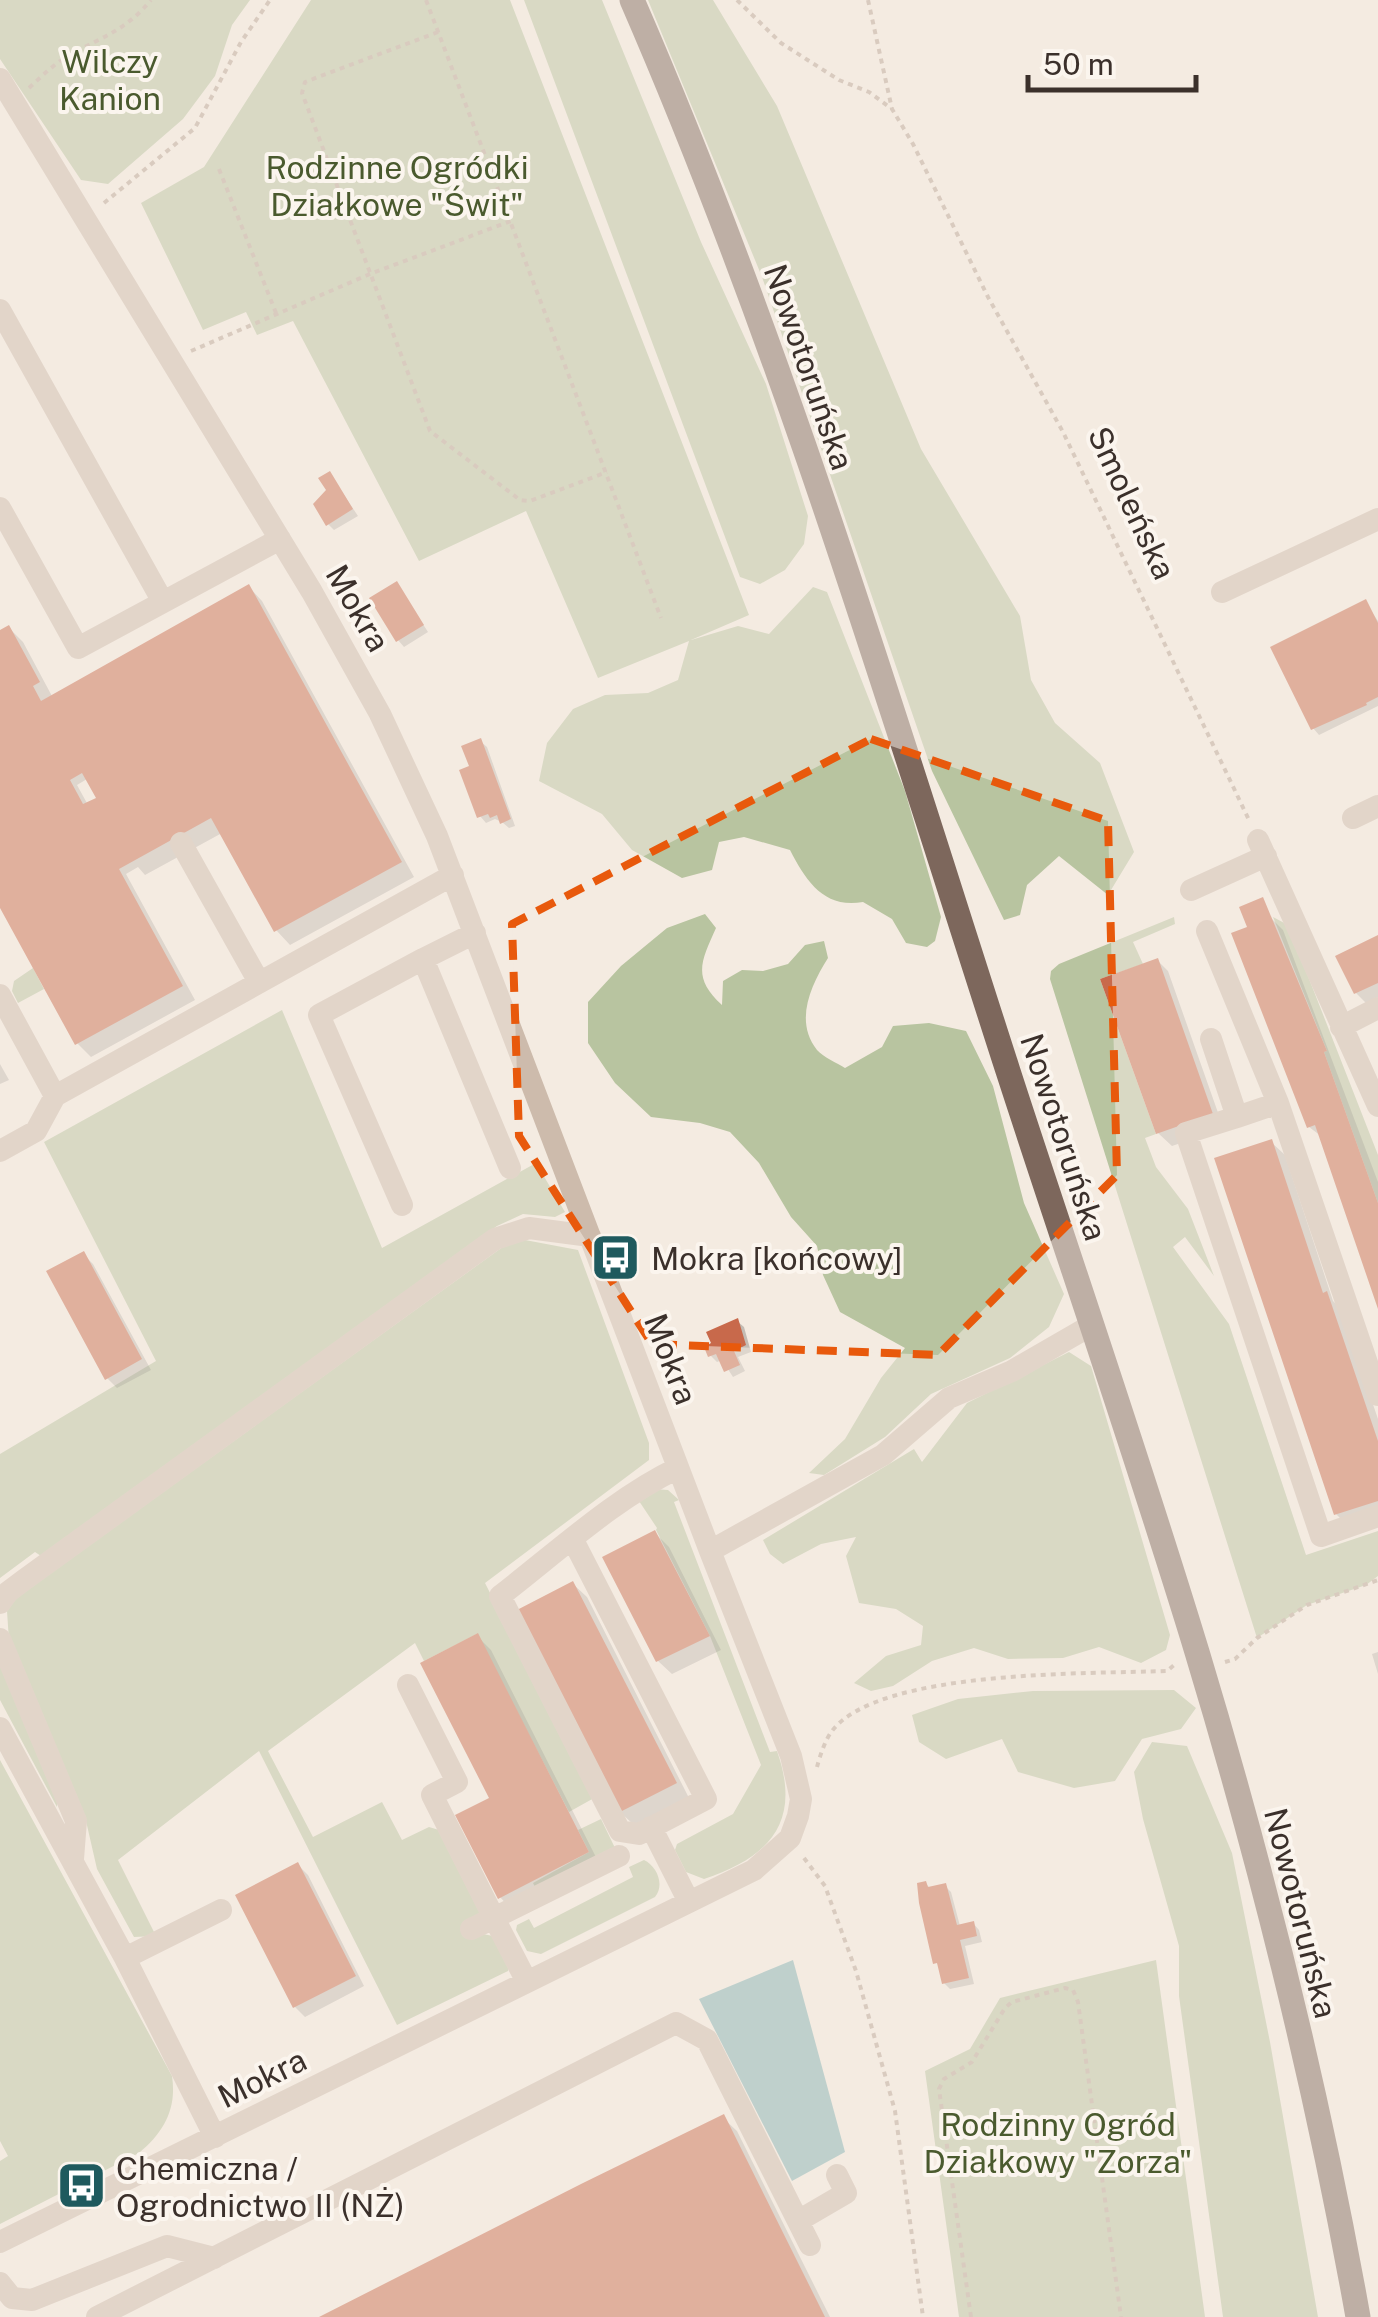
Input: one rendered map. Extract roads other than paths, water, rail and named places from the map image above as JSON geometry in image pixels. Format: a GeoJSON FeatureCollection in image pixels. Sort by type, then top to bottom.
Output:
{"type":"FeatureCollection","features":[{"type":"Feature","properties":{"kind":"main road","name":"Nowotoruńska"},"geometry":{"type":"LineString","coordinates":[[632,0],[742,272],[870,641],[1198,1656],[1254,1852],[1292,2005],[1358,2317]]}},
{"type":"Feature","properties":{"kind":"street","name":"Mokra"},"geometry":{"type":"LineString","coordinates":[[0,79],[280,539],[380,714],[453,875],[791,1756],[800,1799],[790,1838],[754,1870],[0,2242]]}},
{"type":"Feature","properties":{"kind":"street"},"geometry":{"type":"LineString","coordinates":[[0,310],[164,602]]}},
{"type":"Feature","properties":{"kind":"street"},"geometry":{"type":"LineString","coordinates":[[0,508],[78,648],[280,539]]}},
{"type":"Feature","properties":{"kind":"street"},"geometry":{"type":"LineString","coordinates":[[1222,592],[1378,519]]}},
{"type":"Feature","properties":{"kind":"street"},"geometry":{"type":"LineString","coordinates":[[1352,818],[1378,806]]}},
{"type":"Feature","properties":{"kind":"street"},"geometry":{"type":"LineString","coordinates":[[181,843],[259,982]]}},
{"type":"Feature","properties":{"kind":"street"},"geometry":{"type":"LineString","coordinates":[[1191,890],[1262,848],[1378,1104]]}},
{"type":"Feature","properties":{"kind":"street"},"geometry":{"type":"LineString","coordinates":[[0,1151],[36,1131],[55,1096],[453,875]]}},
{"type":"Feature","properties":{"kind":"street"},"geometry":{"type":"LineString","coordinates":[[1208,931],[1278,1103],[1378,1396]]}},
{"type":"Feature","properties":{"kind":"street"},"geometry":{"type":"LineString","coordinates":[[402,1205],[319,1015],[474,934]]}},
{"type":"Feature","properties":{"kind":"street"},"geometry":{"type":"LineString","coordinates":[[423,959],[510,1168]]}},
{"type":"Feature","properties":{"kind":"street"},"geometry":{"type":"LineString","coordinates":[[0,994],[55,1096]]}},
{"type":"Feature","properties":{"kind":"street"},"geometry":{"type":"LineString","coordinates":[[1341,1027],[1378,1008]]}},
{"type":"Feature","properties":{"kind":"street"},"geometry":{"type":"LineString","coordinates":[[1210,1039],[1237,1117]]}},
{"type":"Feature","properties":{"kind":"street"},"geometry":{"type":"LineString","coordinates":[[1278,1103],[1186,1134],[1321,1536],[1378,1516]]}},
{"type":"Feature","properties":{"kind":"street"},"geometry":{"type":"LineString","coordinates":[[0,1603],[38,1569],[495,1239],[529,1228],[590,1236]]}},
{"type":"Feature","properties":{"kind":"street"},"geometry":{"type":"LineString","coordinates":[[710,1551],[883,1455],[949,1398],[1012,1371],[1090,1326]]}},
{"type":"Feature","properties":{"kind":"street"},"geometry":{"type":"LineString","coordinates":[[574,1540],[706,1799],[638,1834],[620,1831],[500,1596],[652,1480],[678,1468]]}},
{"type":"Feature","properties":{"kind":"street"},"geometry":{"type":"LineString","coordinates":[[0,1638],[76,1821],[73,1859]]}},
{"type":"Feature","properties":{"kind":"street"},"geometry":{"type":"LineString","coordinates":[[408,1685],[457,1782],[432,1795],[527,1982]]}},
{"type":"Feature","properties":{"kind":"street"},"geometry":{"type":"LineString","coordinates":[[0,1728],[73,1859],[215,2138]]}},
{"type":"Feature","properties":{"kind":"street"},"geometry":{"type":"LineString","coordinates":[[652,1827],[689,1902]]}},
{"type":"Feature","properties":{"kind":"street"},"geometry":{"type":"LineString","coordinates":[[471,1930],[618,1856]]}},
{"type":"Feature","properties":{"kind":"street"},"geometry":{"type":"LineString","coordinates":[[124,1958],[221,1910]]}},
{"type":"Feature","properties":{"kind":"street"},"geometry":{"type":"LineString","coordinates":[[98,2317],[676,2023],[707,2040],[810,2245]]}},
{"type":"Feature","properties":{"kind":"street"},"geometry":{"type":"LineString","coordinates":[[798,2221],[846,2193],[837,2174]]}},
{"type":"Feature","properties":{"kind":"street"},"geometry":{"type":"LineString","coordinates":[[0,2283],[12,2298],[32,2300],[168,2246],[214,2258]]}},
{"type":"Feature","properties":{"kind":"water"},"geometry":{"type":"Polygon","coordinates":[[[793,1960],[845,2152],[792,2181],[699,1999],[793,1960]]]}},
{"type":"Feature","properties":{"kind":"place","name":"Mokra [końcowy]"},"geometry":{"type":"Point","coordinates":[616,1258]}},
{"type":"Feature","properties":{"kind":"place","name":"Chemiczna / Ogrodnictwo II (NŻ)"},"geometry":{"type":"Point","coordinates":[81,2186]}},
{"type":"Feature","properties":{"kind":"park label","name":"Wilczy Kanion"},"geometry":{"type":"Point","coordinates":[110,80]}},
{"type":"Feature","properties":{"kind":"park label","name":"Rodzinne Ogródki Działkowe \"Świt\""},"geometry":{"type":"Point","coordinates":[397,186]}},
{"type":"Feature","properties":{"kind":"park label","name":"Rodzinny Ogród Działkowy \"Zorza\""},"geometry":{"type":"Point","coordinates":[1058,2142]}}]}
